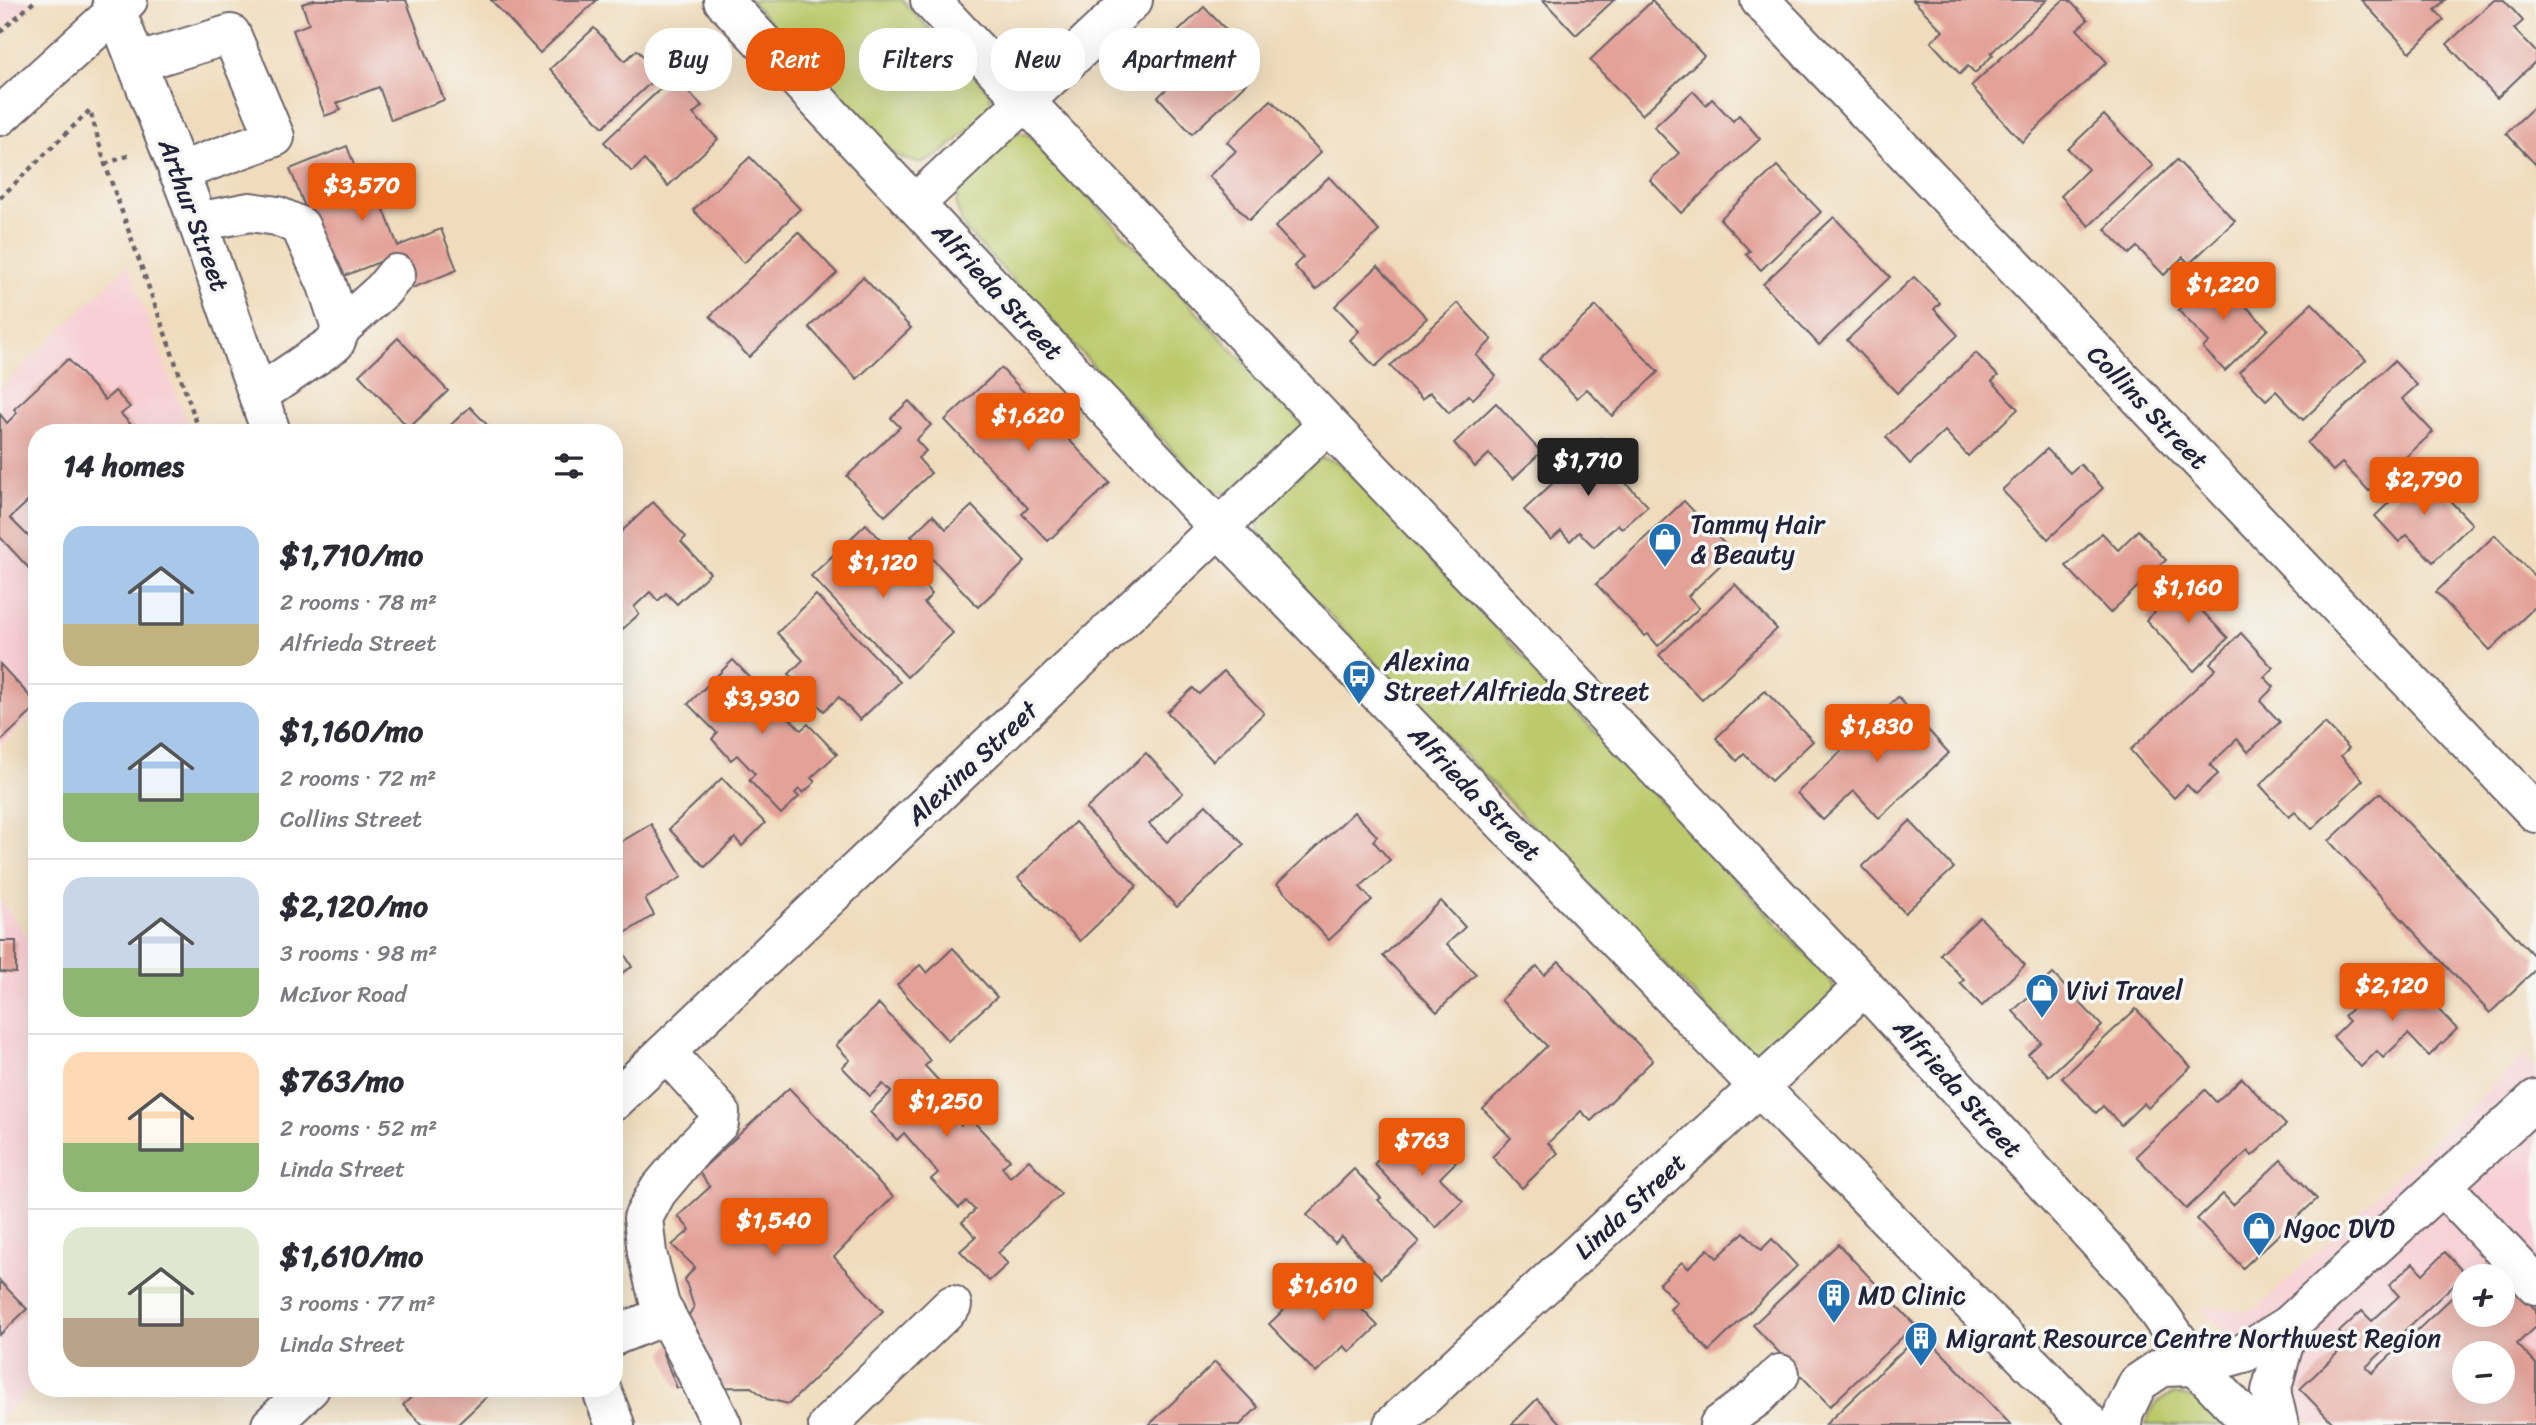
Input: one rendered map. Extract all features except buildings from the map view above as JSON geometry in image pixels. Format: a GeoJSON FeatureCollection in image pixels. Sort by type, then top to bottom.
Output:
{"type":"FeatureCollection","features":[{"type":"Feature","properties":{"kind":"street","name":"Alfrieda Street"},"geometry":{"type":"LineString","coordinates":[[723,0],[1219,528],[1759,1087],[2091,1425]]}},
{"type":"Feature","properties":{"kind":"street","name":"Alfrieda Street"},"geometry":{"type":"LineString","coordinates":[[930,0],[1328,424],[1864,986],[2140,1287],[2196,1366],[2252,1425]]}},
{"type":"Feature","properties":{"kind":"street"},"geometry":{"type":"LineString","coordinates":[[916,203],[1133,0]]}},
{"type":"Feature","properties":{"kind":"street","name":"Collins Street"},"geometry":{"type":"LineString","coordinates":[[1760,0],[2536,813]]}},
{"type":"Feature","properties":{"kind":"street"},"geometry":{"type":"LineString","coordinates":[[0,116],[119,4]]}},
{"type":"Feature","properties":{"kind":"street","name":"Arthur Street"},"geometry":{"type":"LineString","coordinates":[[119,4],[136,63],[197,222],[268,424]]}},
{"type":"Feature","properties":{"kind":"street"},"geometry":{"type":"LineString","coordinates":[[136,63],[231,34],[275,137],[178,172]]}},
{"type":"Feature","properties":{"kind":"street"},"geometry":{"type":"LineString","coordinates":[[197,222],[250,212],[277,216],[300,226],[327,285],[341,328]]}},
{"type":"Feature","properties":{"kind":"street"},"geometry":{"type":"LineString","coordinates":[[258,396],[335,343],[341,328],[383,290],[396,274]]}},
{"type":"Feature","properties":{"kind":"street","name":"Alexina Street"},"geometry":{"type":"LineString","coordinates":[[623,1093],[1328,424]]}},
{"type":"Feature","properties":{"kind":"street","name":"Linda Street"},"geometry":{"type":"LineString","coordinates":[[1393,1425],[1759,1087],[1864,986]]}},
{"type":"Feature","properties":{"kind":"street"},"geometry":{"type":"LineString","coordinates":[[666,1052],[720,1112],[719,1123],[657,1192],[643,1218],[653,1280],[666,1315],[722,1425]]}},
{"type":"Feature","properties":{"kind":"street"},"geometry":{"type":"LineString","coordinates":[[2122,1425],[2124,1412],[2138,1383],[2162,1367],[2196,1366],[2244,1353],[2289,1325],[2536,1099]]}},
{"type":"Feature","properties":{"kind":"street"},"geometry":{"type":"LineString","coordinates":[[2442,1185],[2536,1285]]}},
{"type":"Feature","properties":{"kind":"street"},"geometry":{"type":"LineString","coordinates":[[828,1425],[952,1305]]}},
{"type":"Feature","properties":{"kind":"street"},"geometry":{"type":"LineString","coordinates":[[623,1332],[666,1315]]}},
{"type":"Feature","properties":{"kind":"street"},"geometry":{"type":"LineString","coordinates":[[2279,1425],[2271,1391],[2289,1325]]}},
{"type":"Feature","properties":{"kind":"street"},"geometry":{"type":"LineString","coordinates":[[1719,1425],[1756,1397],[1780,1374]]}},
{"type":"Feature","properties":{"kind":"street"},"geometry":{"type":"LineString","coordinates":[[271,1425],[301,1397]]}},
{"type":"Feature","properties":{"kind":"street"},"geometry":{"type":"LineString","coordinates":[[604,1397],[615,1425]]}},
{"type":"Feature","properties":{"kind":"path"},"geometry":{"type":"LineString","coordinates":[[0,32],[36,0]]}},
{"type":"Feature","properties":{"kind":"path"},"geometry":{"type":"LineString","coordinates":[[0,198],[90,110],[105,164],[197,424]]}},
{"type":"Feature","properties":{"kind":"shaded area"},"geometry":{"type":"Polygon","coordinates":[[[0,0],[33,0],[0,31],[0,0]]]}},
{"type":"Feature","properties":{"kind":"shaded area"},"geometry":{"type":"Polygon","coordinates":[[[128,265],[187,424],[28,424],[28,721],[0,747],[0,389],[128,265]]]}},
{"type":"Feature","properties":{"kind":"shaded area"},"geometry":{"type":"Polygon","coordinates":[[[0,899],[28,938],[28,1392],[0,1418],[0,899]]]}},
{"type":"Feature","properties":{"kind":"shaded area"},"geometry":{"type":"Polygon","coordinates":[[[2524,1056],[2536,1069],[2536,1425],[2313,1425],[2201,1307],[2255,1311],[2524,1056]]]}},
{"type":"Feature","properties":{"kind":"green space"},"geometry":{"type":"Polygon","coordinates":[[[750,0],[902,0],[928,28],[859,28],[859,91],[977,91],[977,79],[990,93],[991,109],[950,146],[927,161],[901,158],[891,151],[835,91],[845,91],[845,28],[776,28],[750,0]]]}},
{"type":"Feature","properties":{"kind":"green space"},"geometry":{"type":"Polygon","coordinates":[[[1015,131],[1028,135],[1038,143],[1300,422],[1302,428],[1231,494],[1213,491],[1205,485],[964,228],[956,205],[960,185],[1015,131]]]}},
{"type":"Feature","properties":{"kind":"green space"},"geometry":{"type":"Polygon","coordinates":[[[1324,458],[1340,463],[1831,981],[1835,988],[1833,995],[1772,1052],[1760,1054],[1749,1051],[1266,549],[1258,530],[1262,512],[1317,460],[1324,458]]]}},
{"type":"Feature","properties":{"kind":"green space"},"geometry":{"type":"Polygon","coordinates":[[[2172,1394],[2198,1401],[2233,1425],[2145,1425],[2155,1406],[2172,1394]]]}},
{"type":"Feature","properties":{"kind":"place","name":"Tammy Hair & Beauty"},"geometry":{"type":"Point","coordinates":[1665,569]}},
{"type":"Feature","properties":{"kind":"place","name":"Alexina Street/Alfrieda Street"},"geometry":{"type":"Point","coordinates":[1359,706]}},
{"type":"Feature","properties":{"kind":"place","name":"Vivi Travel"},"geometry":{"type":"Point","coordinates":[2042,1020]}},
{"type":"Feature","properties":{"kind":"place","name":"Ngoc DVD"},"geometry":{"type":"Point","coordinates":[2259,1258]}},
{"type":"Feature","properties":{"kind":"place","name":"MD Clinic"},"geometry":{"type":"Point","coordinates":[1834,1325]}},
{"type":"Feature","properties":{"kind":"place","name":"Migrant Resource Centre Northwest Region"},"geometry":{"type":"Point","coordinates":[1921,1368]}}]}
